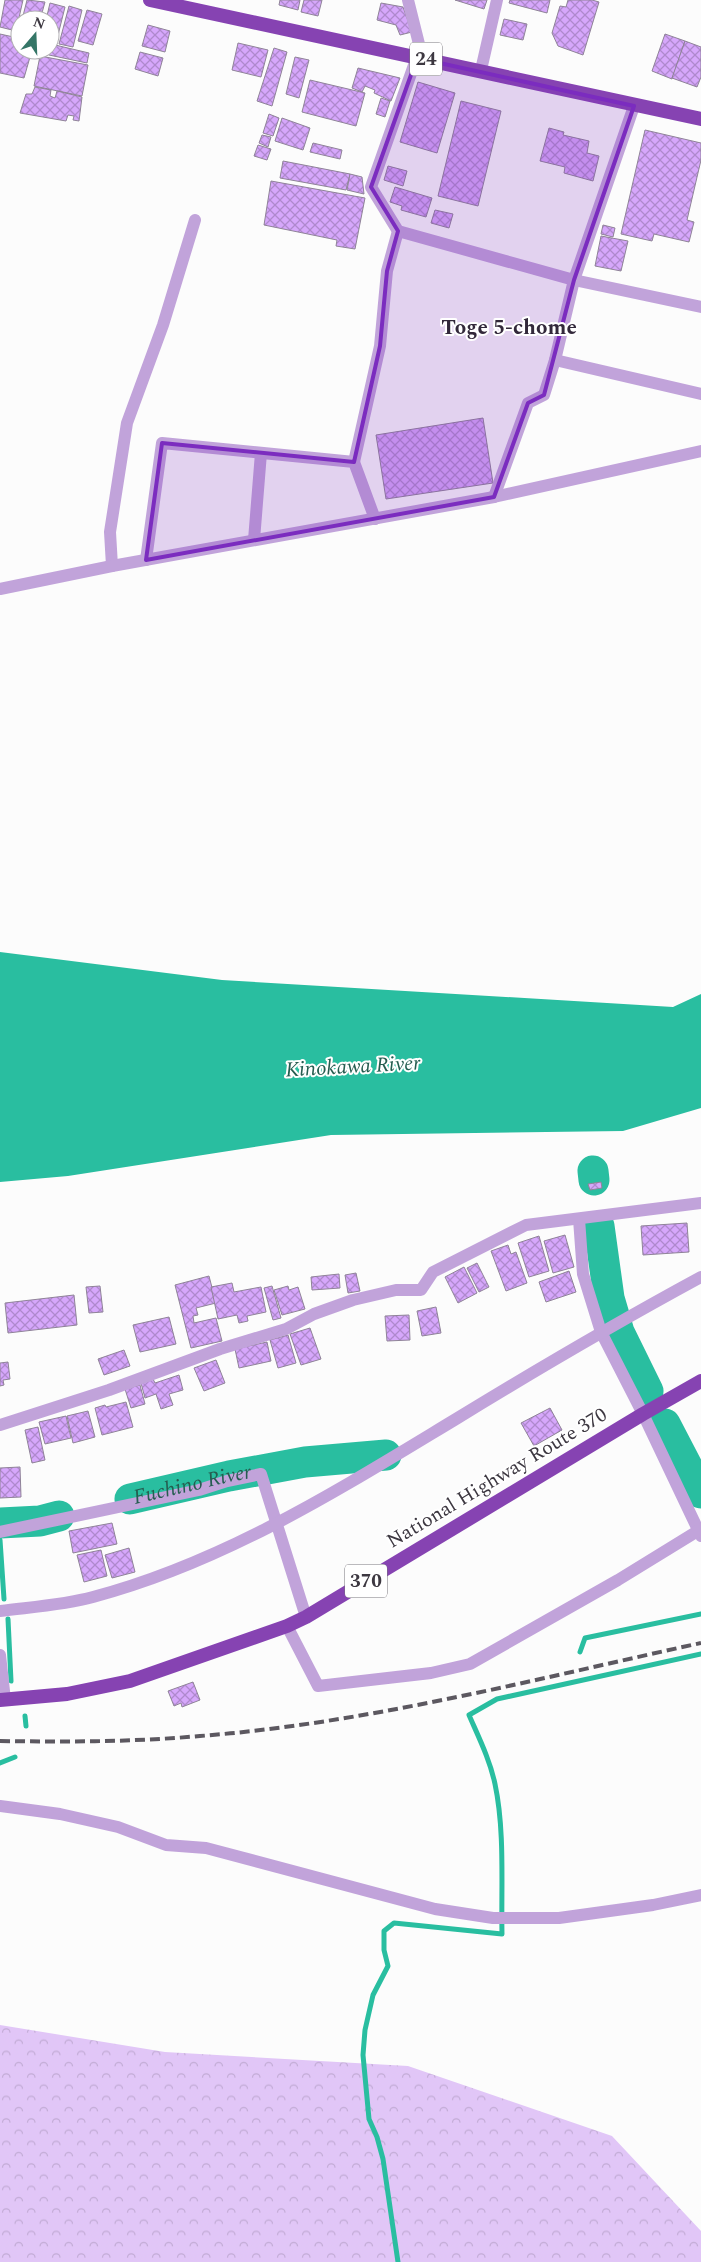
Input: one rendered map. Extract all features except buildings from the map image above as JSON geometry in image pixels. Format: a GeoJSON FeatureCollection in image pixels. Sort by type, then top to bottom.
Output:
{"type":"FeatureCollection","features":[{"type":"Feature","properties":{"kind":"highway","name":"24"},"geometry":{"type":"LineString","coordinates":[[150,0],[196,5],[417,58],[481,70],[634,106],[701,119]]}},
{"type":"Feature","properties":{"kind":"highway","name":"National Highway Route 370"},"geometry":{"type":"LineString","coordinates":[[2,1700],[67,1694],[130,1681],[287,1626],[306,1617],[701,1381]]}},
{"type":"Feature","properties":{"kind":"street"},"geometry":{"type":"LineString","coordinates":[[408,0],[420,48],[371,186],[398,232],[574,280],[701,307]]}},
{"type":"Feature","properties":{"kind":"street"},"geometry":{"type":"LineString","coordinates":[[481,70],[498,0]]}},
{"type":"Feature","properties":{"kind":"street"},"geometry":{"type":"LineString","coordinates":[[494,497],[528,403],[544,396],[555,360],[574,280],[634,106]]}},
{"type":"Feature","properties":{"kind":"street"},"geometry":{"type":"LineString","coordinates":[[112,566],[110,532],[127,424],[163,326],[195,220]]}},
{"type":"Feature","properties":{"kind":"street"},"geometry":{"type":"LineString","coordinates":[[375,519],[354,462],[380,346],[387,271],[398,232]]}},
{"type":"Feature","properties":{"kind":"street"},"geometry":{"type":"LineString","coordinates":[[555,360],[701,394]]}},
{"type":"Feature","properties":{"kind":"street"},"geometry":{"type":"LineString","coordinates":[[146,560],[162,443],[354,462]]}},
{"type":"Feature","properties":{"kind":"street"},"geometry":{"type":"LineString","coordinates":[[0,589],[112,566],[494,497],[701,451]]}},
{"type":"Feature","properties":{"kind":"street"},"geometry":{"type":"LineString","coordinates":[[254,540],[261,453]]}},
{"type":"Feature","properties":{"kind":"street"},"geometry":{"type":"LineString","coordinates":[[0,1425],[108,1390],[220,1349],[286,1329],[314,1314],[353,1300],[396,1290],[421,1290],[433,1272],[526,1225],[632,1210],[701,1203]]}},
{"type":"Feature","properties":{"kind":"street"},"geometry":{"type":"LineString","coordinates":[[287,1626],[318,1686],[431,1673],[470,1664],[700,1532],[643,1414],[605,1330],[583,1274],[579,1219]]}},
{"type":"Feature","properties":{"kind":"street"},"geometry":{"type":"LineString","coordinates":[[0,1611],[100,1595],[186,1567],[276,1525],[384,1463],[605,1330],[701,1277]]}},
{"type":"Feature","properties":{"kind":"street"},"geometry":{"type":"LineString","coordinates":[[0,1532],[199,1490],[226,1481],[261,1474],[306,1617]]}},
{"type":"Feature","properties":{"kind":"street"},"geometry":{"type":"LineString","coordinates":[[0,1655],[2,1700]]}},
{"type":"Feature","properties":{"kind":"street"},"geometry":{"type":"LineString","coordinates":[[0,1806],[60,1814],[118,1827],[166,1845],[206,1848],[428,1907],[493,1918],[559,1918],[653,1906],[701,1895]]}},
{"type":"Feature","properties":{"kind":"highlighted area"},"geometry":{"type":"Polygon","coordinates":[[[417,58],[634,106],[574,280],[544,395],[528,403],[494,497],[146,560],[162,443],[354,462],[380,346],[387,271],[398,231],[371,187],[417,58]]]}},
{"type":"Feature","properties":{"kind":"green space"},"geometry":{"type":"Polygon","coordinates":[[[0,2025],[165,2052],[408,2066],[612,2136],[701,2231],[701,2262],[0,2262],[0,2025]]]}},
{"type":"Feature","properties":{"kind":"water","name":"Kinokawa River"},"geometry":{"type":"Polygon","coordinates":[[[0,952],[222,980],[673,1007],[701,994],[701,1108],[623,1131],[331,1135],[68,1176],[0,1182],[0,952]]]}},
{"type":"Feature","properties":{"kind":"waterway"},"geometry":{"type":"LineString","coordinates":[[593,1171],[594,1180]]}},
{"type":"Feature","properties":{"kind":"waterway"},"geometry":{"type":"LineString","coordinates":[[599,1226],[609,1298],[619,1332],[648,1391]]}},
{"type":"Feature","properties":{"kind":"waterway","name":"Fuchino River"},"geometry":{"type":"LineString","coordinates":[[665,1424],[701,1493]]}},
{"type":"Feature","properties":{"kind":"waterway","name":"Fuchino River"},"geometry":{"type":"LineString","coordinates":[[130,1499],[229,1476],[305,1462],[386,1455]]}},
{"type":"Feature","properties":{"kind":"waterway","name":"Fuchino River"},"geometry":{"type":"LineString","coordinates":[[0,1523],[40,1521],[59,1516]]}},
{"type":"Feature","properties":{"kind":"waterway"},"geometry":{"type":"LineString","coordinates":[[0,1540],[4,1599]]}},
{"type":"Feature","properties":{"kind":"waterway"},"geometry":{"type":"LineString","coordinates":[[580,1652],[585,1638],[701,1614]]}},
{"type":"Feature","properties":{"kind":"waterway"},"geometry":{"type":"LineString","coordinates":[[8,1619],[11,1681]]}},
{"type":"Feature","properties":{"kind":"waterway"},"geometry":{"type":"LineString","coordinates":[[398,2262],[383,2159],[377,2137],[369,2119],[363,2055],[365,2030],[373,1995],[388,1966],[384,1950],[384,1931],[394,1923],[502,1934],[502,1859],[498,1802],[490,1766],[469,1715],[497,1699],[701,1654]]}},
{"type":"Feature","properties":{"kind":"waterway"},"geometry":{"type":"LineString","coordinates":[[25,1716],[26,1726]]}},
{"type":"Feature","properties":{"kind":"waterway"},"geometry":{"type":"LineString","coordinates":[[0,1763],[15,1757]]}},
{"type":"Feature","properties":{"kind":"railway"},"geometry":{"type":"LineString","coordinates":[[0,1741],[100,1741],[175,1738],[263,1730],[326,1721],[452,1698],[701,1643]]}},
{"type":"Feature","properties":{"kind":"district","name":"Toge 5-chome"},"geometry":{"type":"Point","coordinates":[509,328]}}]}
